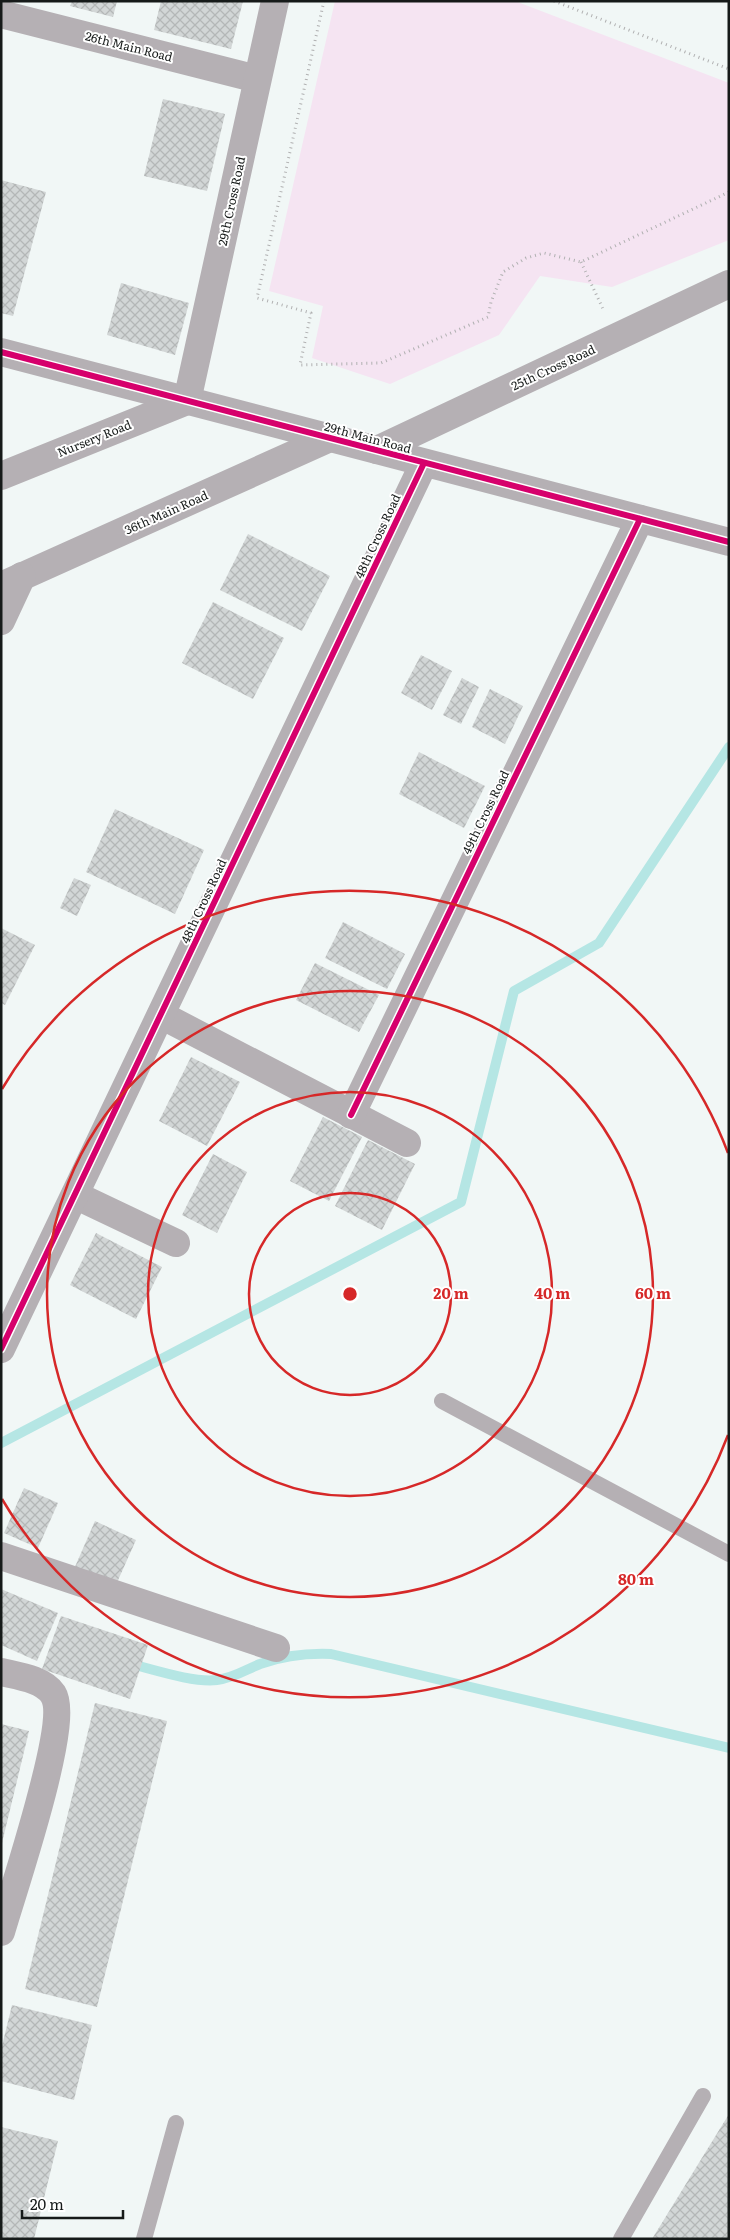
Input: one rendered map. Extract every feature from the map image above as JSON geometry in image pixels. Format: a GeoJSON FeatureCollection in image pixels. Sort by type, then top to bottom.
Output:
{"type":"FeatureCollection","features":[{"type":"Feature","properties":{"kind":"street","name":"29th Cross Road"},"geometry":{"type":"LineString","coordinates":[[187,401],[275,1]]}},
{"type":"Feature","properties":{"kind":"street","name":"26th Main Road"},"geometry":{"type":"LineString","coordinates":[[10,10],[257,79]]}},
{"type":"Feature","properties":{"kind":"street","name":"25th Cross Road"},"geometry":{"type":"LineString","coordinates":[[377,450],[729,284]]}},
{"type":"Feature","properties":{"kind":"street","name":"29th Main Road"},"geometry":{"type":"LineString","coordinates":[[1,352],[729,542]]}},
{"type":"Feature","properties":{"kind":"street","name":"Nursery Road"},"geometry":{"type":"LineString","coordinates":[[1,476],[187,401]]}},
{"type":"Feature","properties":{"kind":"street","name":"36th Main Road"},"geometry":{"type":"LineString","coordinates":[[12,581],[330,438]]}},
{"type":"Feature","properties":{"kind":"street","name":"48th Cross Road"},"geometry":{"type":"LineString","coordinates":[[1,1350],[424,463]]}},
{"type":"Feature","properties":{"kind":"street","name":"49th Cross Road"},"geometry":{"type":"LineString","coordinates":[[350,1115],[640,519]]}},
{"type":"Feature","properties":{"kind":"street"},"geometry":{"type":"LineString","coordinates":[[1,621],[12,581]]}},
{"type":"Feature","properties":{"kind":"street"},"geometry":{"type":"LineString","coordinates":[[161,1015],[407,1143]]}},
{"type":"Feature","properties":{"kind":"street"},"geometry":{"type":"LineString","coordinates":[[75,1195],[176,1243]]}},
{"type":"Feature","properties":{"kind":"street"},"geometry":{"type":"LineString","coordinates":[[1,1556],[276,1648]]}},
{"type":"Feature","properties":{"kind":"street"},"geometry":{"type":"LineString","coordinates":[[1,1672],[42,1684],[52,1693],[57,1703],[51,1760],[1,1932]]}},
{"type":"Feature","properties":{"kind":"lane"},"geometry":{"type":"LineString","coordinates":[[442,1401],[729,1554]]}},
{"type":"Feature","properties":{"kind":"lane"},"geometry":{"type":"LineString","coordinates":[[622,2239],[703,2096]]}},
{"type":"Feature","properties":{"kind":"lane"},"geometry":{"type":"LineString","coordinates":[[144,2239],[176,2123]]}},
{"type":"Feature","properties":{"kind":"path"},"geometry":{"type":"LineString","coordinates":[[324,1],[257,298],[311,313],[300,365],[381,363],[488,317],[491,302],[503,272],[526,258],[544,253],[581,262],[729,192]]}},
{"type":"Feature","properties":{"kind":"path"},"geometry":{"type":"LineString","coordinates":[[554,1],[729,69]]}},
{"type":"Feature","properties":{"kind":"path"},"geometry":{"type":"LineString","coordinates":[[581,262],[616,337]]}},
{"type":"Feature","properties":{"kind":"shaded area"},"geometry":{"type":"Polygon","coordinates":[[[335,1],[515,1],[729,83],[729,240],[612,287],[540,276],[499,335],[390,384],[312,358],[323,306],[269,291],[335,1]]]}},
{"type":"Feature","properties":{"kind":"building"},"geometry":{"type":"Polygon","coordinates":[[[72,1],[117,1],[113,17],[70,6],[72,1]]]}},
{"type":"Feature","properties":{"kind":"building"},"geometry":{"type":"Polygon","coordinates":[[[161,1],[243,1],[231,49],[154,30],[161,1]]]}},
{"type":"Feature","properties":{"kind":"building"},"geometry":{"type":"Polygon","coordinates":[[[163,99],[225,114],[207,191],[144,176],[163,99]]]}},
{"type":"Feature","properties":{"kind":"building"},"geometry":{"type":"Polygon","coordinates":[[[1,180],[46,192],[13,316],[1,313],[1,180]]]}},
{"type":"Feature","properties":{"kind":"building"},"geometry":{"type":"Polygon","coordinates":[[[121,283],[189,303],[175,355],[107,335],[121,283]]]}},
{"type":"Feature","properties":{"kind":"building"},"geometry":{"type":"Polygon","coordinates":[[[248,534],[330,576],[302,631],[220,590],[248,534]]]}},
{"type":"Feature","properties":{"kind":"building"},"geometry":{"type":"Polygon","coordinates":[[[213,602],[284,638],[253,699],[182,663],[213,602]]]}},
{"type":"Feature","properties":{"kind":"building"},"geometry":{"type":"Polygon","coordinates":[[[421,655],[452,671],[432,710],[401,693],[421,655]]]}},
{"type":"Feature","properties":{"kind":"building"},"geometry":{"type":"Polygon","coordinates":[[[462,678],[479,687],[461,724],[443,715],[462,678]]]}},
{"type":"Feature","properties":{"kind":"building"},"geometry":{"type":"Polygon","coordinates":[[[490,689],[523,706],[505,744],[472,727],[490,689]]]}},
{"type":"Feature","properties":{"kind":"building"},"geometry":{"type":"Polygon","coordinates":[[[419,752],[485,786],[464,828],[399,794],[419,752]]]}},
{"type":"Feature","properties":{"kind":"building"},"geometry":{"type":"Polygon","coordinates":[[[115,809],[204,850],[175,914],[86,872],[115,809]]]}},
{"type":"Feature","properties":{"kind":"building"},"geometry":{"type":"Polygon","coordinates":[[[74,878],[91,885],[77,916],[60,908],[74,878]]]}},
{"type":"Feature","properties":{"kind":"building"},"geometry":{"type":"Polygon","coordinates":[[[343,922],[405,954],[387,989],[325,958],[343,922]]]}},
{"type":"Feature","properties":{"kind":"building"},"geometry":{"type":"Polygon","coordinates":[[[1,928],[35,945],[5,1005],[1,1003],[1,928]]]}},
{"type":"Feature","properties":{"kind":"building"},"geometry":{"type":"Polygon","coordinates":[[[315,963],[379,995],[359,1032],[296,1000],[315,963]]]}},
{"type":"Feature","properties":{"kind":"building"},"geometry":{"type":"Polygon","coordinates":[[[191,1057],[240,1082],[207,1146],[159,1121],[191,1057]]]}},
{"type":"Feature","properties":{"kind":"building"},"geometry":{"type":"Polygon","coordinates":[[[323,1117],[362,1137],[329,1201],[290,1181],[323,1117]]]}},
{"type":"Feature","properties":{"kind":"building"},"geometry":{"type":"Polygon","coordinates":[[[368,1140],[415,1164],[382,1230],[335,1206],[368,1140]]]}},
{"type":"Feature","properties":{"kind":"building"},"geometry":{"type":"Polygon","coordinates":[[[213,1154],[247,1172],[217,1233],[182,1215],[213,1154]]]}},
{"type":"Feature","properties":{"kind":"building"},"geometry":{"type":"Polygon","coordinates":[[[96,1233],[162,1267],[136,1319],[70,1285],[96,1233]]]}},
{"type":"Feature","properties":{"kind":"building"},"geometry":{"type":"Polygon","coordinates":[[[24,1488],[58,1503],[38,1548],[4,1533],[24,1488]]]}},
{"type":"Feature","properties":{"kind":"building"},"geometry":{"type":"Polygon","coordinates":[[[95,1521],[136,1540],[115,1587],[74,1569],[95,1521]]]}},
{"type":"Feature","properties":{"kind":"building"},"geometry":{"type":"Polygon","coordinates":[[[1,1589],[58,1613],[37,1661],[1,1645],[1,1589]]]}},
{"type":"Feature","properties":{"kind":"building"},"geometry":{"type":"Polygon","coordinates":[[[61,1616],[148,1645],[130,1699],[42,1669],[61,1616]]]}},
{"type":"Feature","properties":{"kind":"building"},"geometry":{"type":"Polygon","coordinates":[[[95,1703],[167,1721],[97,2007],[25,1989],[95,1703]]]}},
{"type":"Feature","properties":{"kind":"building"},"geometry":{"type":"Polygon","coordinates":[[[1,1724],[29,1731],[2,1843],[1,1843],[1,1724]]]}},
{"type":"Feature","properties":{"kind":"building"},"geometry":{"type":"Polygon","coordinates":[[[12,2005],[92,2025],[74,2100],[1,2081],[1,2050],[12,2005]]]}},
{"type":"Feature","properties":{"kind":"building"},"geometry":{"type":"Polygon","coordinates":[[[729,2114],[729,2239],[652,2239],[729,2114]]]}},
{"type":"Feature","properties":{"kind":"building"},"geometry":{"type":"Polygon","coordinates":[[[1,2127],[58,2141],[34,2239],[1,2239],[1,2127]]]}},
{"type":"Feature","properties":{"kind":"waterway"},"geometry":{"type":"LineString","coordinates":[[1,1443],[461,1202],[514,991],[599,943],[729,747]]}},
{"type":"Feature","properties":{"kind":"waterway"},"geometry":{"type":"LineString","coordinates":[[127,1663],[185,1678],[217,1680],[234,1676],[260,1664],[277,1659],[313,1654],[331,1654],[729,1748]]}},
{"type":"Feature","properties":{"kind":"cycle path"},"geometry":{"type":"LineString","coordinates":[[1,352],[729,542]]}},
{"type":"Feature","properties":{"kind":"cycle path"},"geometry":{"type":"LineString","coordinates":[[1,1349],[424,463]]}},
{"type":"Feature","properties":{"kind":"cycle path"},"geometry":{"type":"LineString","coordinates":[[351,1115],[640,519]]}}]}
